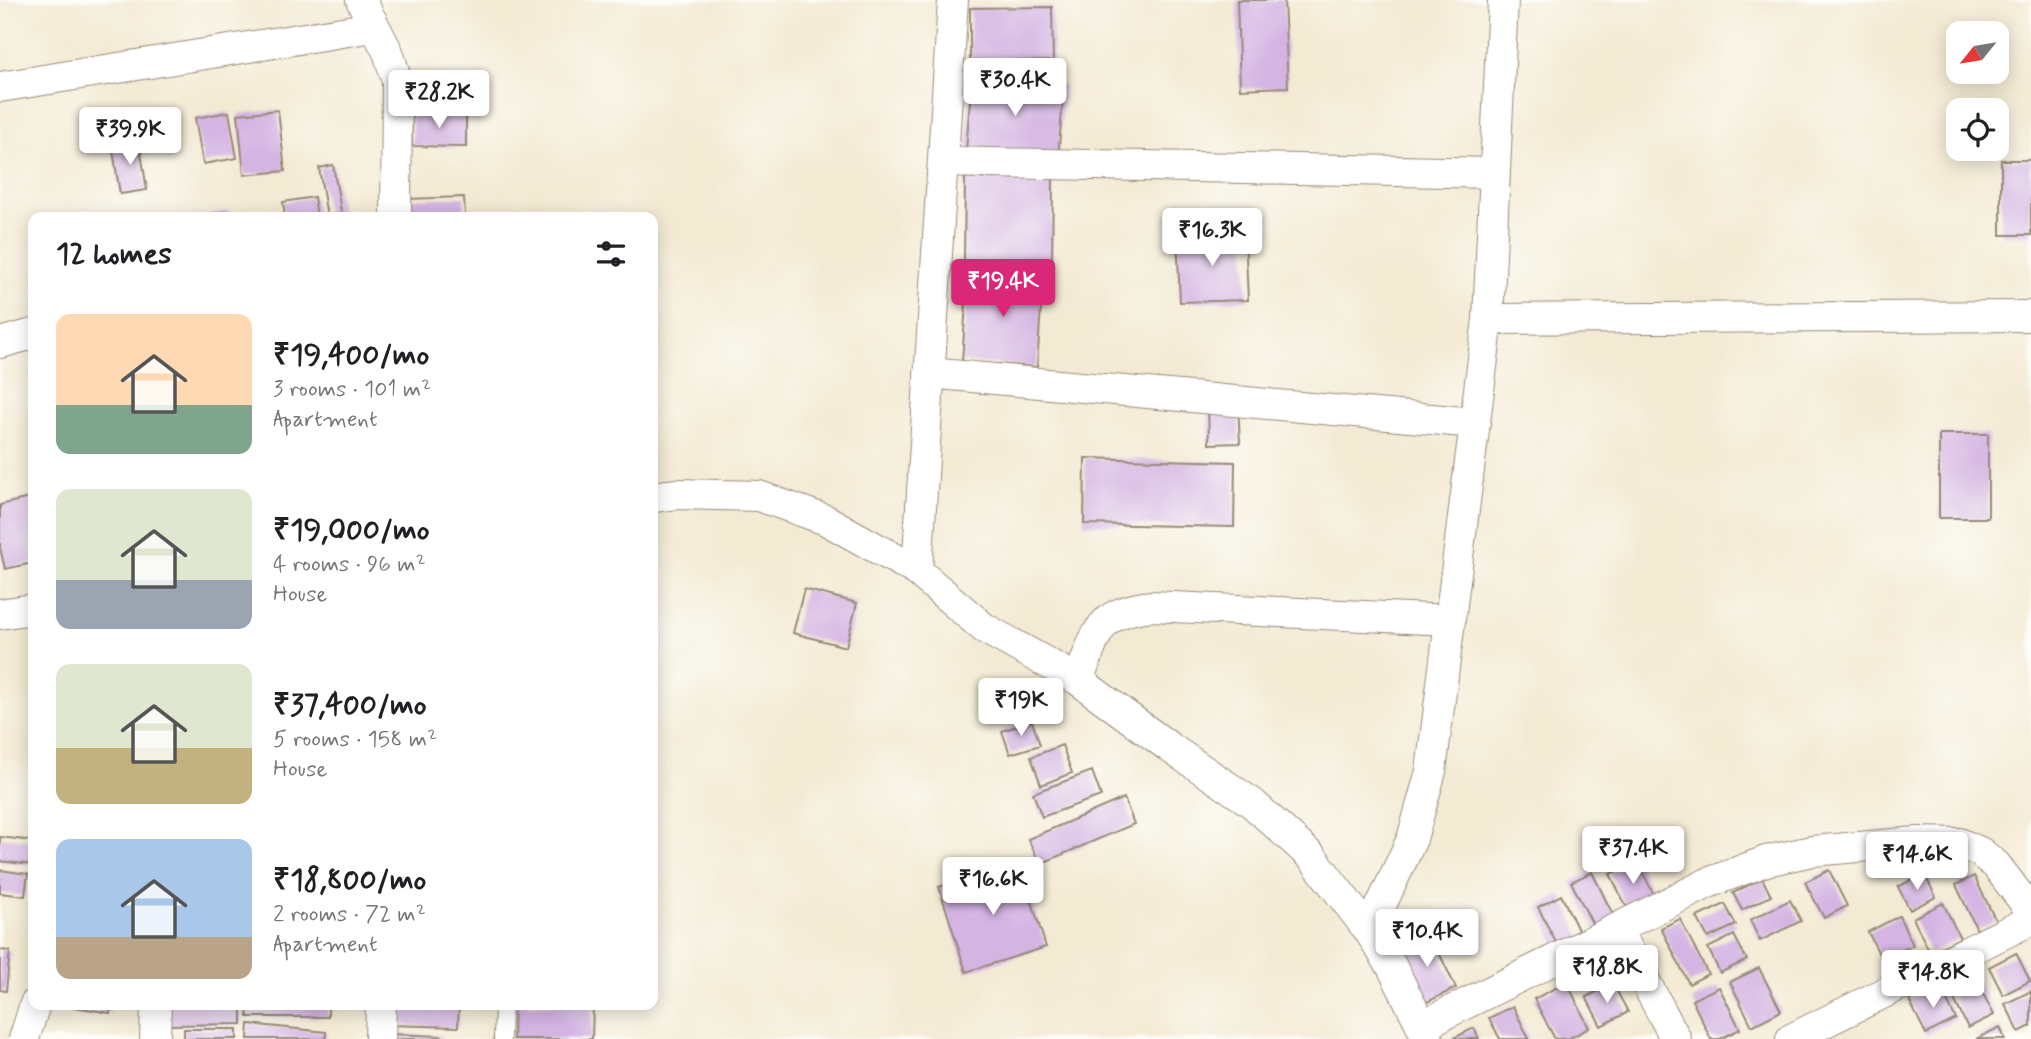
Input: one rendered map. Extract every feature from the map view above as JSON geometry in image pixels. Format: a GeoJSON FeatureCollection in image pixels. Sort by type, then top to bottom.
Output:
{"type":"FeatureCollection","features":[{"type":"Feature","properties":{"kind":"street"},"geometry":{"type":"LineString","coordinates":[[917,571],[953,0]]}},
{"type":"Feature","properties":{"kind":"street"},"geometry":{"type":"LineString","coordinates":[[1369,931],[1412,839],[1431,771],[1488,318],[1503,0]]}},
{"type":"Feature","properties":{"kind":"street"},"geometry":{"type":"LineString","coordinates":[[0,87],[367,13],[388,52],[397,81],[396,212]]}},
{"type":"Feature","properties":{"kind":"street"},"geometry":{"type":"LineString","coordinates":[[943,162],[1495,173]]}},
{"type":"Feature","properties":{"kind":"street"},"geometry":{"type":"LineString","coordinates":[[1488,318],[2031,316]]}},
{"type":"Feature","properties":{"kind":"street"},"geometry":{"type":"LineString","coordinates":[[0,343],[28,335]]}},
{"type":"Feature","properties":{"kind":"street"},"geometry":{"type":"LineString","coordinates":[[929,373],[1475,423]]}},
{"type":"Feature","properties":{"kind":"street"},"geometry":{"type":"LineString","coordinates":[[658,497],[759,496],[826,520],[917,571],[984,628],[1078,680],[1169,747],[1252,803],[1312,856],[1369,931],[1392,967],[1425,1032],[1708,883],[1766,861],[1812,851],[1917,842],[1959,843],[1980,852],[1996,865],[2031,911]]}},
{"type":"Feature","properties":{"kind":"street"},"geometry":{"type":"LineString","coordinates":[[1078,680],[1099,628],[1108,618],[1125,609],[1153,606],[1450,620]]}},
{"type":"Feature","properties":{"kind":"street"},"geometry":{"type":"LineString","coordinates":[[0,614],[28,610]]}},
{"type":"Feature","properties":{"kind":"street"},"geometry":{"type":"LineString","coordinates":[[1791,1039],[2031,919]]}},
{"type":"Feature","properties":{"kind":"street"},"geometry":{"type":"LineString","coordinates":[[1617,929],[1676,1039]]}},
{"type":"Feature","properties":{"kind":"street"},"geometry":{"type":"LineString","coordinates":[[24,1039],[33,1010]]}},
{"type":"Feature","properties":{"kind":"street"},"geometry":{"type":"LineString","coordinates":[[155,1039],[156,1010]]}},
{"type":"Feature","properties":{"kind":"street"},"geometry":{"type":"LineString","coordinates":[[380,1039],[381,1010]]}},
{"type":"Feature","properties":{"kind":"lane"},"geometry":{"type":"LineString","coordinates":[[502,1039],[503,1010]]}},
{"type":"Feature","properties":{"kind":"building"},"geometry":{"type":"Polygon","coordinates":[[[1237,0],[1284,0],[1288,87],[1240,89],[1237,0]]]}},
{"type":"Feature","properties":{"kind":"building"},"geometry":{"type":"Polygon","coordinates":[[[1052,7],[1053,61],[970,62],[970,8],[1052,7]]]}},
{"type":"Feature","properties":{"kind":"building"},"geometry":{"type":"Polygon","coordinates":[[[972,76],[1064,85],[1058,159],[966,151],[972,76]]]}},
{"type":"Feature","properties":{"kind":"building"},"geometry":{"type":"Polygon","coordinates":[[[278,110],[285,171],[244,175],[238,114],[278,110]]]}},
{"type":"Feature","properties":{"kind":"building"},"geometry":{"type":"Polygon","coordinates":[[[229,112],[237,158],[203,164],[195,118],[229,112]]]}},
{"type":"Feature","properties":{"kind":"building"},"geometry":{"type":"Polygon","coordinates":[[[412,112],[466,113],[466,147],[412,146],[412,112]]]}},
{"type":"Feature","properties":{"kind":"building"},"geometry":{"type":"Polygon","coordinates":[[[139,140],[147,190],[120,194],[112,144],[139,140]]]}},
{"type":"Feature","properties":{"kind":"building"},"geometry":{"type":"Polygon","coordinates":[[[2031,160],[2031,235],[2001,235],[2001,161],[2031,160]]]}},
{"type":"Feature","properties":{"kind":"building"},"geometry":{"type":"Polygon","coordinates":[[[333,165],[341,212],[326,212],[319,168],[333,165]]]}},
{"type":"Feature","properties":{"kind":"building"},"geometry":{"type":"Polygon","coordinates":[[[965,177],[1053,178],[1052,262],[964,261],[965,177]]]}},
{"type":"Feature","properties":{"kind":"building"},"geometry":{"type":"Polygon","coordinates":[[[314,197],[316,212],[284,212],[283,202],[314,197]]]}},
{"type":"Feature","properties":{"kind":"building"},"geometry":{"type":"Polygon","coordinates":[[[464,197],[465,212],[407,212],[406,199],[464,197]]]}},
{"type":"Feature","properties":{"kind":"building"},"geometry":{"type":"Polygon","coordinates":[[[1245,234],[1248,300],[1180,302],[1177,236],[1245,234]]]}},
{"type":"Feature","properties":{"kind":"building"},"geometry":{"type":"Polygon","coordinates":[[[968,272],[1043,276],[1037,367],[962,362],[968,272]]]}},
{"type":"Feature","properties":{"kind":"building"},"geometry":{"type":"Polygon","coordinates":[[[1238,404],[1240,443],[1209,444],[1208,405],[1238,404]]]}},
{"type":"Feature","properties":{"kind":"building"},"geometry":{"type":"Polygon","coordinates":[[[1939,434],[1988,434],[1988,518],[1939,518],[1939,434]]]}},
{"type":"Feature","properties":{"kind":"building"},"geometry":{"type":"Polygon","coordinates":[[[1085,458],[1235,462],[1234,527],[1084,524],[1085,458]]]}},
{"type":"Feature","properties":{"kind":"building"},"geometry":{"type":"Polygon","coordinates":[[[28,498],[28,564],[5,569],[0,548],[0,505],[28,498]]]}},
{"type":"Feature","properties":{"kind":"building"},"geometry":{"type":"Polygon","coordinates":[[[804,589],[857,603],[846,647],[793,633],[804,589]]]}},
{"type":"Feature","properties":{"kind":"building"},"geometry":{"type":"Polygon","coordinates":[[[1032,721],[1040,745],[1010,754],[1002,731],[1032,721]]]}},
{"type":"Feature","properties":{"kind":"building"},"geometry":{"type":"Polygon","coordinates":[[[1062,745],[1072,773],[1041,785],[1031,757],[1062,745]]]}},
{"type":"Feature","properties":{"kind":"building"},"geometry":{"type":"Polygon","coordinates":[[[1092,771],[1101,796],[1042,817],[1033,793],[1092,771]]]}},
{"type":"Feature","properties":{"kind":"building"},"geometry":{"type":"Polygon","coordinates":[[[1124,798],[1134,824],[1040,864],[1028,839],[1124,798]]]}},
{"type":"Feature","properties":{"kind":"building"},"geometry":{"type":"Polygon","coordinates":[[[0,837],[28,840],[28,864],[0,861],[0,837]]]}},
{"type":"Feature","properties":{"kind":"building"},"geometry":{"type":"Polygon","coordinates":[[[1019,861],[1046,947],[966,972],[939,887],[1019,861]]]}},
{"type":"Feature","properties":{"kind":"building"},"geometry":{"type":"Polygon","coordinates":[[[1637,861],[1655,897],[1628,910],[1610,874],[1637,861]]]}},
{"type":"Feature","properties":{"kind":"building"},"geometry":{"type":"Polygon","coordinates":[[[0,870],[28,874],[25,896],[0,893],[0,870]]]}},
{"type":"Feature","properties":{"kind":"building"},"geometry":{"type":"Polygon","coordinates":[[[1829,870],[1847,906],[1824,918],[1805,882],[1829,870]]]}},
{"type":"Feature","properties":{"kind":"building"},"geometry":{"type":"Polygon","coordinates":[[[1592,872],[1615,919],[1595,929],[1571,882],[1592,872]]]}},
{"type":"Feature","properties":{"kind":"building"},"geometry":{"type":"Polygon","coordinates":[[[1924,873],[1936,897],[1910,910],[1898,887],[1924,873]]]}},
{"type":"Feature","properties":{"kind":"building"},"geometry":{"type":"Polygon","coordinates":[[[1974,876],[1996,921],[1977,930],[1956,885],[1974,876]]]}},
{"type":"Feature","properties":{"kind":"building"},"geometry":{"type":"Polygon","coordinates":[[[1762,878],[1771,896],[1742,910],[1733,893],[1762,878]]]}},
{"type":"Feature","properties":{"kind":"building"},"geometry":{"type":"Polygon","coordinates":[[[1561,895],[1583,940],[1560,951],[1538,907],[1561,895]]]}},
{"type":"Feature","properties":{"kind":"building"},"geometry":{"type":"Polygon","coordinates":[[[1790,900],[1801,921],[1760,941],[1750,920],[1790,900]]]}},
{"type":"Feature","properties":{"kind":"building"},"geometry":{"type":"Polygon","coordinates":[[[1943,903],[1960,938],[1930,953],[1913,918],[1943,903]]]}},
{"type":"Feature","properties":{"kind":"building"},"geometry":{"type":"Polygon","coordinates":[[[1725,904],[1736,925],[1708,938],[1697,917],[1725,904]]]}},
{"type":"Feature","properties":{"kind":"building"},"geometry":{"type":"Polygon","coordinates":[[[1899,916],[1913,945],[1882,960],[1868,932],[1899,916]]]}},
{"type":"Feature","properties":{"kind":"building"},"geometry":{"type":"Polygon","coordinates":[[[1680,919],[1708,974],[1689,984],[1661,928],[1680,919]]]}},
{"type":"Feature","properties":{"kind":"building"},"geometry":{"type":"Polygon","coordinates":[[[1430,934],[1456,988],[1425,1003],[1398,950],[1430,934]]]}},
{"type":"Feature","properties":{"kind":"building"},"geometry":{"type":"Polygon","coordinates":[[[1734,935],[1747,960],[1720,973],[1708,948],[1734,935]]]}},
{"type":"Feature","properties":{"kind":"building"},"geometry":{"type":"Polygon","coordinates":[[[0,950],[10,951],[6,991],[0,990],[0,950]]]}},
{"type":"Feature","properties":{"kind":"building"},"geometry":{"type":"Polygon","coordinates":[[[2016,953],[2030,981],[2003,995],[1989,967],[2016,953]]]}},
{"type":"Feature","properties":{"kind":"building"},"geometry":{"type":"Polygon","coordinates":[[[1759,968],[1781,1011],[1752,1026],[1730,982],[1759,968]]]}},
{"type":"Feature","properties":{"kind":"building"},"geometry":{"type":"Polygon","coordinates":[[[1976,980],[1994,1015],[1968,1028],[1951,993],[1976,980]]]}},
{"type":"Feature","properties":{"kind":"building"},"geometry":{"type":"Polygon","coordinates":[[[1567,982],[1589,1028],[1568,1039],[1555,1039],[1534,999],[1567,982]]]}},
{"type":"Feature","properties":{"kind":"building"},"geometry":{"type":"Polygon","coordinates":[[[1613,984],[1628,1012],[1601,1026],[1586,997],[1613,984]]]}},
{"type":"Feature","properties":{"kind":"building"},"geometry":{"type":"Polygon","coordinates":[[[1939,985],[1956,1019],[1926,1034],[1909,1000],[1939,985]]]}},
{"type":"Feature","properties":{"kind":"building"},"geometry":{"type":"Polygon","coordinates":[[[1719,987],[1740,1029],[1720,1039],[1711,1039],[1692,1000],[1719,987]]]}},
{"type":"Feature","properties":{"kind":"building"},"geometry":{"type":"Polygon","coordinates":[[[2031,991],[2031,1026],[2019,1032],[2005,1004],[2031,991]]]}},
{"type":"Feature","properties":{"kind":"building"},"geometry":{"type":"Polygon","coordinates":[[[1513,1006],[1529,1039],[1500,1039],[1489,1018],[1513,1006]]]}},
{"type":"Feature","properties":{"kind":"building"},"geometry":{"type":"Polygon","coordinates":[[[165,1010],[242,1010],[242,1024],[165,1025],[165,1010]]]}},
{"type":"Feature","properties":{"kind":"building"},"geometry":{"type":"Polygon","coordinates":[[[247,1010],[328,1010],[328,1017],[248,1017],[247,1010]]]}},
{"type":"Feature","properties":{"kind":"building"},"geometry":{"type":"Polygon","coordinates":[[[389,1010],[459,1010],[458,1027],[389,1025],[389,1010]]]}},
{"type":"Feature","properties":{"kind":"building"},"geometry":{"type":"Polygon","coordinates":[[[514,1010],[593,1010],[592,1039],[513,1039],[514,1010]]]}},
{"type":"Feature","properties":{"kind":"building"},"geometry":{"type":"Polygon","coordinates":[[[249,1024],[326,1032],[326,1039],[248,1039],[249,1024]]]}},
{"type":"Feature","properties":{"kind":"building"},"geometry":{"type":"Polygon","coordinates":[[[2000,1027],[2005,1039],[1976,1039],[2000,1027]]]}},
{"type":"Feature","properties":{"kind":"building"},"geometry":{"type":"Polygon","coordinates":[[[1474,1028],[1479,1039],[1452,1039],[1474,1028]]]}},
{"type":"Feature","properties":{"kind":"building"},"geometry":{"type":"Polygon","coordinates":[[[184,1029],[237,1029],[237,1039],[184,1039],[184,1029]]]}},
{"type":"Feature","properties":{"kind":"building"},"geometry":{"type":"Polygon","coordinates":[[[390,1034],[442,1036],[442,1039],[390,1039],[390,1034]]]}}]}
